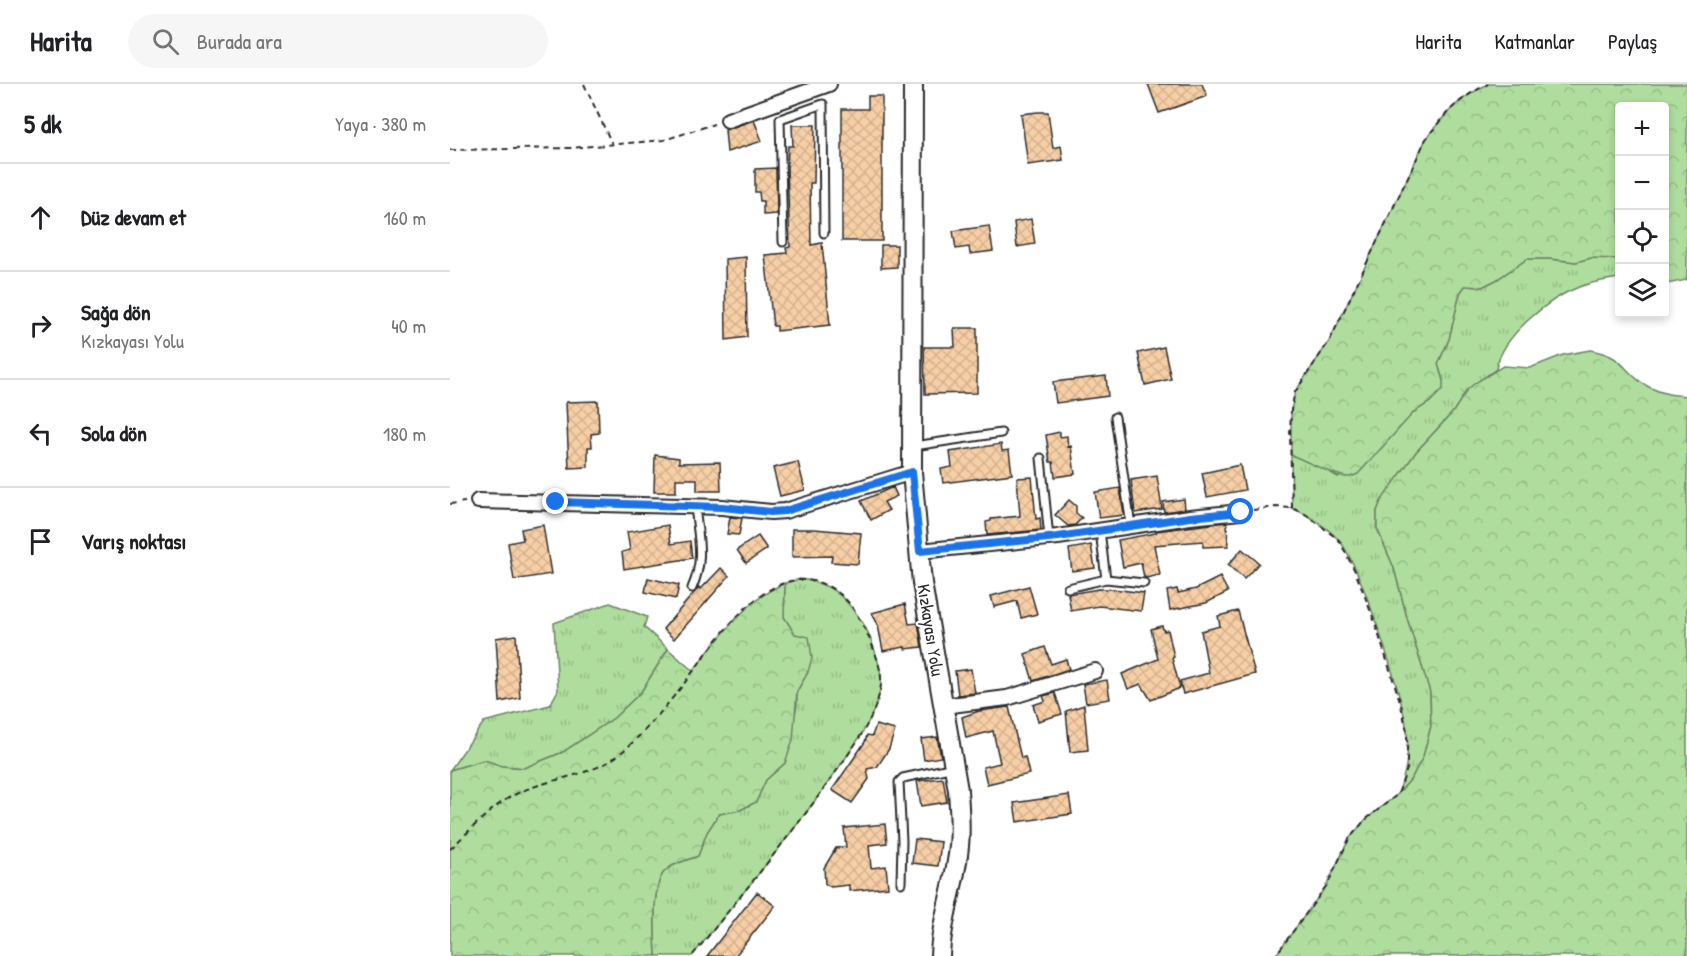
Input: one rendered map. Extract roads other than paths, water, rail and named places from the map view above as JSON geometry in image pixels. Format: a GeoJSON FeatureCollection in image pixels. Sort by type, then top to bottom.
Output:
{"type":"FeatureCollection","features":[{"type":"Feature","properties":{"kind":"street"},"geometry":{"type":"LineString","coordinates":[[728,120],[829,84]]}},
{"type":"Feature","properties":{"kind":"street","name":"Kızkayası Yolu"},"geometry":{"type":"LineString","coordinates":[[913,84],[912,472],[930,633],[959,800],[959,847],[944,916],[940,956]]}},
{"type":"Feature","properties":{"kind":"street"},"geometry":{"type":"LineString","coordinates":[[478,501],[722,507],[771,512],[785,511],[912,472]]}},
{"type":"Feature","properties":{"kind":"street"},"geometry":{"type":"LineString","coordinates":[[920,551],[1049,538],[1241,512]]}},
{"type":"Feature","properties":{"kind":"street"},"geometry":{"type":"LineString","coordinates":[[944,706],[1007,698],[1095,671]]}},
{"type":"Feature","properties":{"kind":"lane"},"geometry":{"type":"LineString","coordinates":[[780,119],[823,104],[824,233]]}},
{"type":"Feature","properties":{"kind":"lane"},"geometry":{"type":"LineString","coordinates":[[767,106],[780,119],[783,242]]}},
{"type":"Feature","properties":{"kind":"lane"},"geometry":{"type":"LineString","coordinates":[[1115,417],[1131,526]]}},
{"type":"Feature","properties":{"kind":"lane"},"geometry":{"type":"LineString","coordinates":[[912,447],[1001,433]]}},
{"type":"Feature","properties":{"kind":"lane"},"geometry":{"type":"LineString","coordinates":[[1041,458],[1049,538]]}},
{"type":"Feature","properties":{"kind":"lane"},"geometry":{"type":"LineString","coordinates":[[692,588],[700,569],[695,506]]}},
{"type":"Feature","properties":{"kind":"lane"},"geometry":{"type":"LineString","coordinates":[[1100,531],[1106,579]]}},
{"type":"Feature","properties":{"kind":"lane"},"geometry":{"type":"LineString","coordinates":[[1068,588],[1106,579],[1144,583]]}},
{"type":"Feature","properties":{"kind":"lane"},"geometry":{"type":"LineString","coordinates":[[901,883],[902,841],[899,782],[903,778],[954,767]]}}]}
